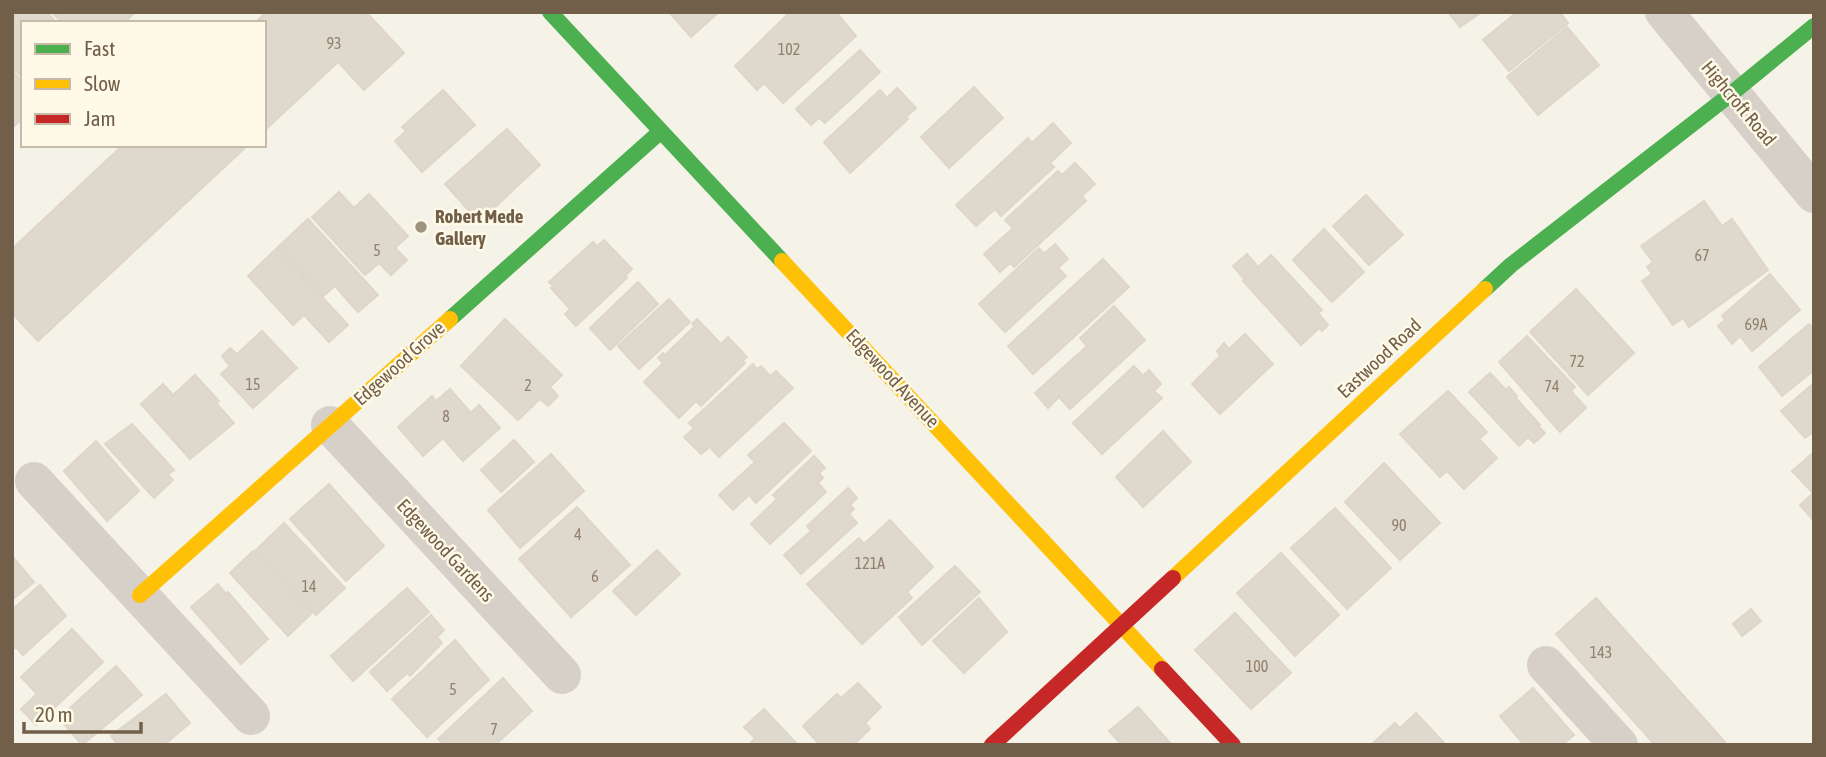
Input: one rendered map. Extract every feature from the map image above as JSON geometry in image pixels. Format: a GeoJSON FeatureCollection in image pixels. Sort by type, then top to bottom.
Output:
{"type":"FeatureCollection","features":[{"type":"Feature","properties":{"kind":"street","name":"Edgewood Avenue"},"geometry":{"type":"LineString","coordinates":[[550,12],[1233,745]]}},
{"type":"Feature","properties":{"kind":"street","name":"Highcroft Road"},"geometry":{"type":"LineString","coordinates":[[1664,12],[1814,194]]}},
{"type":"Feature","properties":{"kind":"street","name":"Eastwood Road"},"geometry":{"type":"LineString","coordinates":[[992,745],[1511,265],[1814,26]]}},
{"type":"Feature","properties":{"kind":"street","name":"Edgewood Grove"},"geometry":{"type":"LineString","coordinates":[[140,595],[660,132]]}},
{"type":"Feature","properties":{"kind":"street","name":"Edgewood Gardens"},"geometry":{"type":"LineString","coordinates":[[330,425],[562,675]]}},
{"type":"Feature","properties":{"kind":"street"},"geometry":{"type":"LineString","coordinates":[[34,481],[251,716]]}},
{"type":"Feature","properties":{"kind":"street"},"geometry":{"type":"LineString","coordinates":[[1546,666],[1619,745]]}},
{"type":"Feature","properties":{"kind":"building"},"geometry":{"type":"Polygon","coordinates":[[[12,12],[47,12],[55,21],[21,21],[21,76],[12,67],[12,12]]]}},
{"type":"Feature","properties":{"kind":"building"},"geometry":{"type":"Polygon","coordinates":[[[52,12],[135,12],[126,21],[60,21],[52,12]]]}},
{"type":"Feature","properties":{"kind":"building"},"geometry":{"type":"Polygon","coordinates":[[[266,12],[366,12],[404,53],[364,90],[338,62],[266,129],[266,21],[257,21],[266,12]]]}},
{"type":"Feature","properties":{"kind":"building"},"geometry":{"type":"Polygon","coordinates":[[[669,12],[719,12],[691,37],[669,12]]]}},
{"type":"Feature","properties":{"kind":"building"},"geometry":{"type":"Polygon","coordinates":[[[790,12],[836,12],[856,36],[783,103],[764,83],[757,90],[735,66],[790,12]]]}},
{"type":"Feature","properties":{"kind":"building"},"geometry":{"type":"Polygon","coordinates":[[[1448,12],[1482,12],[1460,27],[1448,12]]]}},
{"type":"Feature","properties":{"kind":"building"},"geometry":{"type":"Polygon","coordinates":[[[1517,12],[1560,12],[1568,23],[1509,71],[1483,40],[1517,12]]]}},
{"type":"Feature","properties":{"kind":"building"},"geometry":{"type":"Polygon","coordinates":[[[1567,27],[1599,65],[1538,115],[1507,77],[1567,27]]]}},
{"type":"Feature","properties":{"kind":"building"},"geometry":{"type":"Polygon","coordinates":[[[860,50],[880,72],[825,123],[819,118],[811,125],[796,109],[860,50]]]}},
{"type":"Feature","properties":{"kind":"building"},"geometry":{"type":"Polygon","coordinates":[[[12,71],[21,80],[21,120],[12,128],[12,71]]]}},
{"type":"Feature","properties":{"kind":"building"},"geometry":{"type":"Polygon","coordinates":[[[974,87],[1003,118],[949,168],[921,137],[974,87]]]}},
{"type":"Feature","properties":{"kind":"building"},"geometry":{"type":"Polygon","coordinates":[[[897,88],[916,108],[906,117],[908,119],[850,173],[824,142],[880,90],[887,98],[897,88]]]}},
{"type":"Feature","properties":{"kind":"building"},"geometry":{"type":"Polygon","coordinates":[[[443,90],[475,125],[422,172],[395,141],[406,131],[402,127],[443,90]]]}},
{"type":"Feature","properties":{"kind":"building"},"geometry":{"type":"Polygon","coordinates":[[[1053,123],[1071,143],[1050,163],[1054,167],[1001,216],[995,209],[976,226],[956,205],[1028,138],[1032,143],[1053,123]]]}},
{"type":"Feature","properties":{"kind":"building"},"geometry":{"type":"Polygon","coordinates":[[[507,129],[540,165],[479,222],[445,184],[507,129]]]}},
{"type":"Feature","properties":{"kind":"building"},"geometry":{"type":"Polygon","coordinates":[[[121,147],[246,147],[38,341],[12,313],[12,249],[121,147]]]}},
{"type":"Feature","properties":{"kind":"building"},"geometry":{"type":"Polygon","coordinates":[[[1075,163],[1095,184],[1082,196],[1086,201],[1014,267],[1010,263],[1000,272],[984,254],[1013,228],[1005,220],[1058,171],[1062,175],[1075,163]]]}},
{"type":"Feature","properties":{"kind":"building"},"geometry":{"type":"Polygon","coordinates":[[[339,192],[354,208],[369,194],[408,236],[395,248],[407,260],[391,275],[379,263],[365,275],[312,217],[339,192]]]}},
{"type":"Feature","properties":{"kind":"building"},"geometry":{"type":"Polygon","coordinates":[[[1366,195],[1403,235],[1369,265],[1333,226],[1366,195]]]}},
{"type":"Feature","properties":{"kind":"building"},"geometry":{"type":"Polygon","coordinates":[[[1704,201],[1722,226],[1732,219],[1768,270],[1689,327],[1683,318],[1673,325],[1642,281],[1652,274],[1647,267],[1653,262],[1641,246],[1704,201]]]}},
{"type":"Feature","properties":{"kind":"building"},"geometry":{"type":"Polygon","coordinates":[[[308,219],[378,295],[358,312],[335,286],[323,296],[278,247],[308,219]]]}},
{"type":"Feature","properties":{"kind":"building"},"geometry":{"type":"Polygon","coordinates":[[[1324,229],[1364,272],[1332,302],[1293,260],[1324,229]]]}},
{"type":"Feature","properties":{"kind":"building"},"geometry":{"type":"Polygon","coordinates":[[[604,240],[632,269],[625,276],[627,278],[576,326],[565,314],[570,309],[551,288],[554,287],[549,282],[593,242],[597,246],[604,240]]]}},
{"type":"Feature","properties":{"kind":"building"},"geometry":{"type":"Polygon","coordinates":[[[1055,244],[1068,259],[1058,268],[1066,276],[1005,332],[979,304],[1039,248],[1044,254],[1055,244]]]}},
{"type":"Feature","properties":{"kind":"building"},"geometry":{"type":"Polygon","coordinates":[[[277,248],[348,325],[329,342],[304,315],[293,325],[248,276],[277,248]]]}},
{"type":"Feature","properties":{"kind":"building"},"geometry":{"type":"Polygon","coordinates":[[[1247,254],[1258,267],[1271,255],[1322,310],[1318,313],[1328,325],[1322,331],[1319,328],[1301,345],[1243,281],[1245,280],[1233,266],[1247,254]]]}},
{"type":"Feature","properties":{"kind":"building"},"geometry":{"type":"Polygon","coordinates":[[[1103,259],[1129,287],[1033,374],[1008,346],[1103,259]]]}},
{"type":"Feature","properties":{"kind":"building"},"geometry":{"type":"Polygon","coordinates":[[[1770,274],[1800,310],[1752,351],[1740,336],[1732,344],[1718,326],[1725,320],[1722,316],[1770,274]]]}},
{"type":"Feature","properties":{"kind":"building"},"geometry":{"type":"Polygon","coordinates":[[[638,282],[658,304],[610,350],[590,328],[638,282]]]}},
{"type":"Feature","properties":{"kind":"building"},"geometry":{"type":"Polygon","coordinates":[[[1576,289],[1634,353],[1588,395],[1530,332],[1576,289]]]}},
{"type":"Feature","properties":{"kind":"building"},"geometry":{"type":"Polygon","coordinates":[[[669,299],[690,322],[639,369],[618,346],[669,299]]]}},
{"type":"Feature","properties":{"kind":"building"},"geometry":{"type":"Polygon","coordinates":[[[1114,306],[1145,340],[1070,409],[1059,397],[1048,408],[1035,393],[1087,346],[1080,338],[1114,306]]]}},
{"type":"Feature","properties":{"kind":"building"},"geometry":{"type":"Polygon","coordinates":[[[505,319],[562,375],[550,387],[558,396],[548,406],[540,399],[518,420],[461,366],[505,319]]]}},
{"type":"Feature","properties":{"kind":"building"},"geometry":{"type":"Polygon","coordinates":[[[697,319],[721,344],[728,337],[747,357],[743,360],[745,363],[701,406],[696,401],[679,418],[644,382],[663,363],[658,358],[663,353],[665,355],[695,326],[692,324],[697,319]]]}},
{"type":"Feature","properties":{"kind":"building"},"geometry":{"type":"Polygon","coordinates":[[[1809,324],[1814,329],[1814,370],[1782,396],[1759,367],[1809,324]]]}},
{"type":"Feature","properties":{"kind":"building"},"geometry":{"type":"Polygon","coordinates":[[[262,331],[297,368],[253,408],[221,374],[230,366],[222,356],[230,348],[237,354],[262,331]]]}},
{"type":"Feature","properties":{"kind":"building"},"geometry":{"type":"Polygon","coordinates":[[[1245,334],[1273,364],[1220,414],[1192,384],[1220,356],[1217,351],[1224,343],[1229,349],[1245,334]]]}},
{"type":"Feature","properties":{"kind":"building"},"geometry":{"type":"Polygon","coordinates":[[[1527,336],[1575,387],[1571,391],[1586,408],[1560,432],[1499,362],[1527,336]]]}},
{"type":"Feature","properties":{"kind":"building"},"geometry":{"type":"Polygon","coordinates":[[[753,364],[757,369],[761,366],[770,376],[776,371],[793,388],[719,457],[710,447],[701,454],[684,437],[694,428],[689,423],[753,364]]]}},
{"type":"Feature","properties":{"kind":"building"},"geometry":{"type":"Polygon","coordinates":[[[1134,366],[1143,376],[1149,370],[1161,384],[1154,391],[1162,398],[1102,454],[1073,423],[1134,366]]]}},
{"type":"Feature","properties":{"kind":"building"},"geometry":{"type":"Polygon","coordinates":[[[1490,373],[1506,390],[1509,387],[1540,425],[1538,426],[1545,433],[1534,443],[1528,437],[1519,446],[1469,392],[1490,373]]]}},
{"type":"Feature","properties":{"kind":"building"},"geometry":{"type":"Polygon","coordinates":[[[195,375],[219,401],[216,403],[234,423],[190,459],[141,404],[163,384],[173,395],[195,375]]]}},
{"type":"Feature","properties":{"kind":"building"},"geometry":{"type":"Polygon","coordinates":[[[1814,383],[1814,431],[1805,438],[1781,411],[1814,383]]]}},
{"type":"Feature","properties":{"kind":"building"},"geometry":{"type":"Polygon","coordinates":[[[450,389],[471,413],[479,405],[500,428],[463,461],[443,438],[423,456],[398,427],[432,396],[436,401],[450,389]]]}},
{"type":"Feature","properties":{"kind":"building"},"geometry":{"type":"Polygon","coordinates":[[[1448,391],[1487,432],[1479,439],[1497,458],[1464,489],[1447,471],[1440,477],[1400,434],[1448,391]]]}},
{"type":"Feature","properties":{"kind":"building"},"geometry":{"type":"Polygon","coordinates":[[[784,423],[811,451],[756,503],[749,495],[733,510],[719,495],[755,462],[748,455],[784,423]]]}},
{"type":"Feature","properties":{"kind":"building"},"geometry":{"type":"Polygon","coordinates":[[[132,424],[174,470],[168,475],[173,480],[154,498],[105,444],[132,424]]]}},
{"type":"Feature","properties":{"kind":"building"},"geometry":{"type":"Polygon","coordinates":[[[1163,431],[1191,462],[1143,507],[1116,477],[1163,431]]]}},
{"type":"Feature","properties":{"kind":"building"},"geometry":{"type":"Polygon","coordinates":[[[514,440],[534,462],[501,492],[481,470],[514,440]]]}},
{"type":"Feature","properties":{"kind":"building"},"geometry":{"type":"Polygon","coordinates":[[[96,441],[139,491],[107,521],[64,471],[96,441]]]}},
{"type":"Feature","properties":{"kind":"building"},"geometry":{"type":"Polygon","coordinates":[[[1814,452],[1814,521],[1800,505],[1813,493],[1792,471],[1814,452]]]}},
{"type":"Feature","properties":{"kind":"building"},"geometry":{"type":"Polygon","coordinates":[[[551,454],[584,491],[520,548],[488,510],[551,454]]]}},
{"type":"Feature","properties":{"kind":"building"},"geometry":{"type":"Polygon","coordinates":[[[814,456],[825,468],[819,473],[823,478],[818,483],[826,492],[770,544],[751,524],[777,499],[773,495],[814,456]]]}},
{"type":"Feature","properties":{"kind":"building"},"geometry":{"type":"Polygon","coordinates":[[[1384,463],[1440,523],[1400,560],[1345,502],[1384,463]]]}},
{"type":"Feature","properties":{"kind":"building"},"geometry":{"type":"Polygon","coordinates":[[[329,484],[384,546],[346,581],[290,519],[329,484]]]}},
{"type":"Feature","properties":{"kind":"building"},"geometry":{"type":"Polygon","coordinates":[[[848,488],[857,498],[850,505],[854,509],[849,514],[857,523],[801,574],[784,555],[811,531],[807,526],[848,488]]]}},
{"type":"Feature","properties":{"kind":"building"},"geometry":{"type":"Polygon","coordinates":[[[577,507],[630,565],[571,617],[519,559],[577,507]]]}},
{"type":"Feature","properties":{"kind":"building"},"geometry":{"type":"Polygon","coordinates":[[[1335,508],[1391,568],[1347,609],[1291,548],[1335,508]]]}},
{"type":"Feature","properties":{"kind":"building"},"geometry":{"type":"Polygon","coordinates":[[[890,520],[933,567],[907,592],[912,598],[862,644],[807,584],[859,538],[864,544],[890,520]]]}},
{"type":"Feature","properties":{"kind":"building"},"geometry":{"type":"Polygon","coordinates":[[[284,523],[345,588],[316,615],[255,551],[284,523]]]}},
{"type":"Feature","properties":{"kind":"building"},"geometry":{"type":"Polygon","coordinates":[[[657,550],[680,574],[636,615],[613,591],[657,550]]]}},
{"type":"Feature","properties":{"kind":"building"},"geometry":{"type":"Polygon","coordinates":[[[253,551],[312,613],[288,636],[230,573],[253,551]]]}},
{"type":"Feature","properties":{"kind":"building"},"geometry":{"type":"Polygon","coordinates":[[[1281,553],[1339,615],[1295,656],[1237,593],[1281,553]]]}},
{"type":"Feature","properties":{"kind":"building"},"geometry":{"type":"Polygon","coordinates":[[[12,556],[34,582],[12,600],[12,556]]]}},
{"type":"Feature","properties":{"kind":"building"},"geometry":{"type":"Polygon","coordinates":[[[955,566],[980,592],[922,645],[899,617],[955,566]]]}},
{"type":"Feature","properties":{"kind":"building"},"geometry":{"type":"Polygon","coordinates":[[[218,584],[268,639],[241,664],[191,607],[218,584]]]}},
{"type":"Feature","properties":{"kind":"building"},"geometry":{"type":"Polygon","coordinates":[[[40,585],[66,616],[23,655],[16,647],[12,650],[12,610],[40,585]]]}},
{"type":"Feature","properties":{"kind":"building"},"geometry":{"type":"Polygon","coordinates":[[[407,588],[429,612],[353,681],[331,656],[407,588]]]}},
{"type":"Feature","properties":{"kind":"building"},"geometry":{"type":"Polygon","coordinates":[[[979,598],[1007,632],[964,673],[933,641],[979,598]]]}},
{"type":"Feature","properties":{"kind":"building"},"geometry":{"type":"Polygon","coordinates":[[[1596,598],[1725,742],[1722,745],[1655,745],[1556,634],[1596,598]]]}},
{"type":"Feature","properties":{"kind":"building"},"geometry":{"type":"Polygon","coordinates":[[[1751,609],[1761,621],[1742,636],[1733,624],[1751,609]]]}},
{"type":"Feature","properties":{"kind":"building"},"geometry":{"type":"Polygon","coordinates":[[[1235,613],[1291,673],[1251,709],[1195,650],[1235,613]]]}},
{"type":"Feature","properties":{"kind":"building"},"geometry":{"type":"Polygon","coordinates":[[[431,615],[444,630],[437,637],[442,643],[410,676],[407,673],[387,691],[370,672],[431,615]]]}},
{"type":"Feature","properties":{"kind":"building"},"geometry":{"type":"Polygon","coordinates":[[[72,629],[103,662],[36,725],[21,709],[37,694],[21,677],[72,629]]]}},
{"type":"Feature","properties":{"kind":"building"},"geometry":{"type":"Polygon","coordinates":[[[455,640],[489,680],[427,737],[392,699],[455,640]]]}},
{"type":"Feature","properties":{"kind":"building"},"geometry":{"type":"Polygon","coordinates":[[[116,666],[142,695],[82,745],[59,718],[116,666]]]}},
{"type":"Feature","properties":{"kind":"building"},"geometry":{"type":"Polygon","coordinates":[[[503,678],[532,711],[495,745],[444,745],[438,739],[503,678]]]}},
{"type":"Feature","properties":{"kind":"building"},"geometry":{"type":"Polygon","coordinates":[[[858,683],[881,707],[865,723],[870,729],[853,745],[820,745],[803,726],[837,694],[841,698],[858,683]]]}},
{"type":"Feature","properties":{"kind":"building"},"geometry":{"type":"Polygon","coordinates":[[[1533,688],[1574,735],[1562,745],[1524,745],[1500,716],[1533,688]]]}},
{"type":"Feature","properties":{"kind":"building"},"geometry":{"type":"Polygon","coordinates":[[[166,694],[190,723],[164,745],[118,745],[111,736],[166,694]]]}},
{"type":"Feature","properties":{"kind":"building"},"geometry":{"type":"Polygon","coordinates":[[[1138,707],[1172,745],[1122,745],[1109,731],[1138,707]]]}},
{"type":"Feature","properties":{"kind":"building"},"geometry":{"type":"Polygon","coordinates":[[[764,709],[798,745],[749,745],[755,738],[744,727],[764,709]]]}},
{"type":"Feature","properties":{"kind":"building"},"geometry":{"type":"Polygon","coordinates":[[[1416,713],[1446,745],[1371,745],[1395,723],[1400,728],[1416,713]]]}},
{"type":"Feature","properties":{"kind":"traffic: fast"},"geometry":{"type":"LineString","coordinates":[[550,12],[782,261]]}},
{"type":"Feature","properties":{"kind":"traffic: fast"},"geometry":{"type":"LineString","coordinates":[[1485,289],[1511,265],[1814,26]]}},
{"type":"Feature","properties":{"kind":"traffic: fast"},"geometry":{"type":"LineString","coordinates":[[450,319],[660,132]]}},
{"type":"Feature","properties":{"kind":"traffic: slow"},"geometry":{"type":"LineString","coordinates":[[782,261],[1162,669]]}},
{"type":"Feature","properties":{"kind":"traffic: slow"},"geometry":{"type":"LineString","coordinates":[[1173,578],[1485,289]]}},
{"type":"Feature","properties":{"kind":"traffic: slow"},"geometry":{"type":"LineString","coordinates":[[140,595],[450,319]]}},
{"type":"Feature","properties":{"kind":"traffic: jam"},"geometry":{"type":"LineString","coordinates":[[992,745],[1173,578]]}},
{"type":"Feature","properties":{"kind":"traffic: jam"},"geometry":{"type":"LineString","coordinates":[[1162,669],[1233,745]]}},
{"type":"Feature","properties":{"kind":"place","name":"Robert Mede Gallery"},"geometry":{"type":"Point","coordinates":[421,227]}}]}
